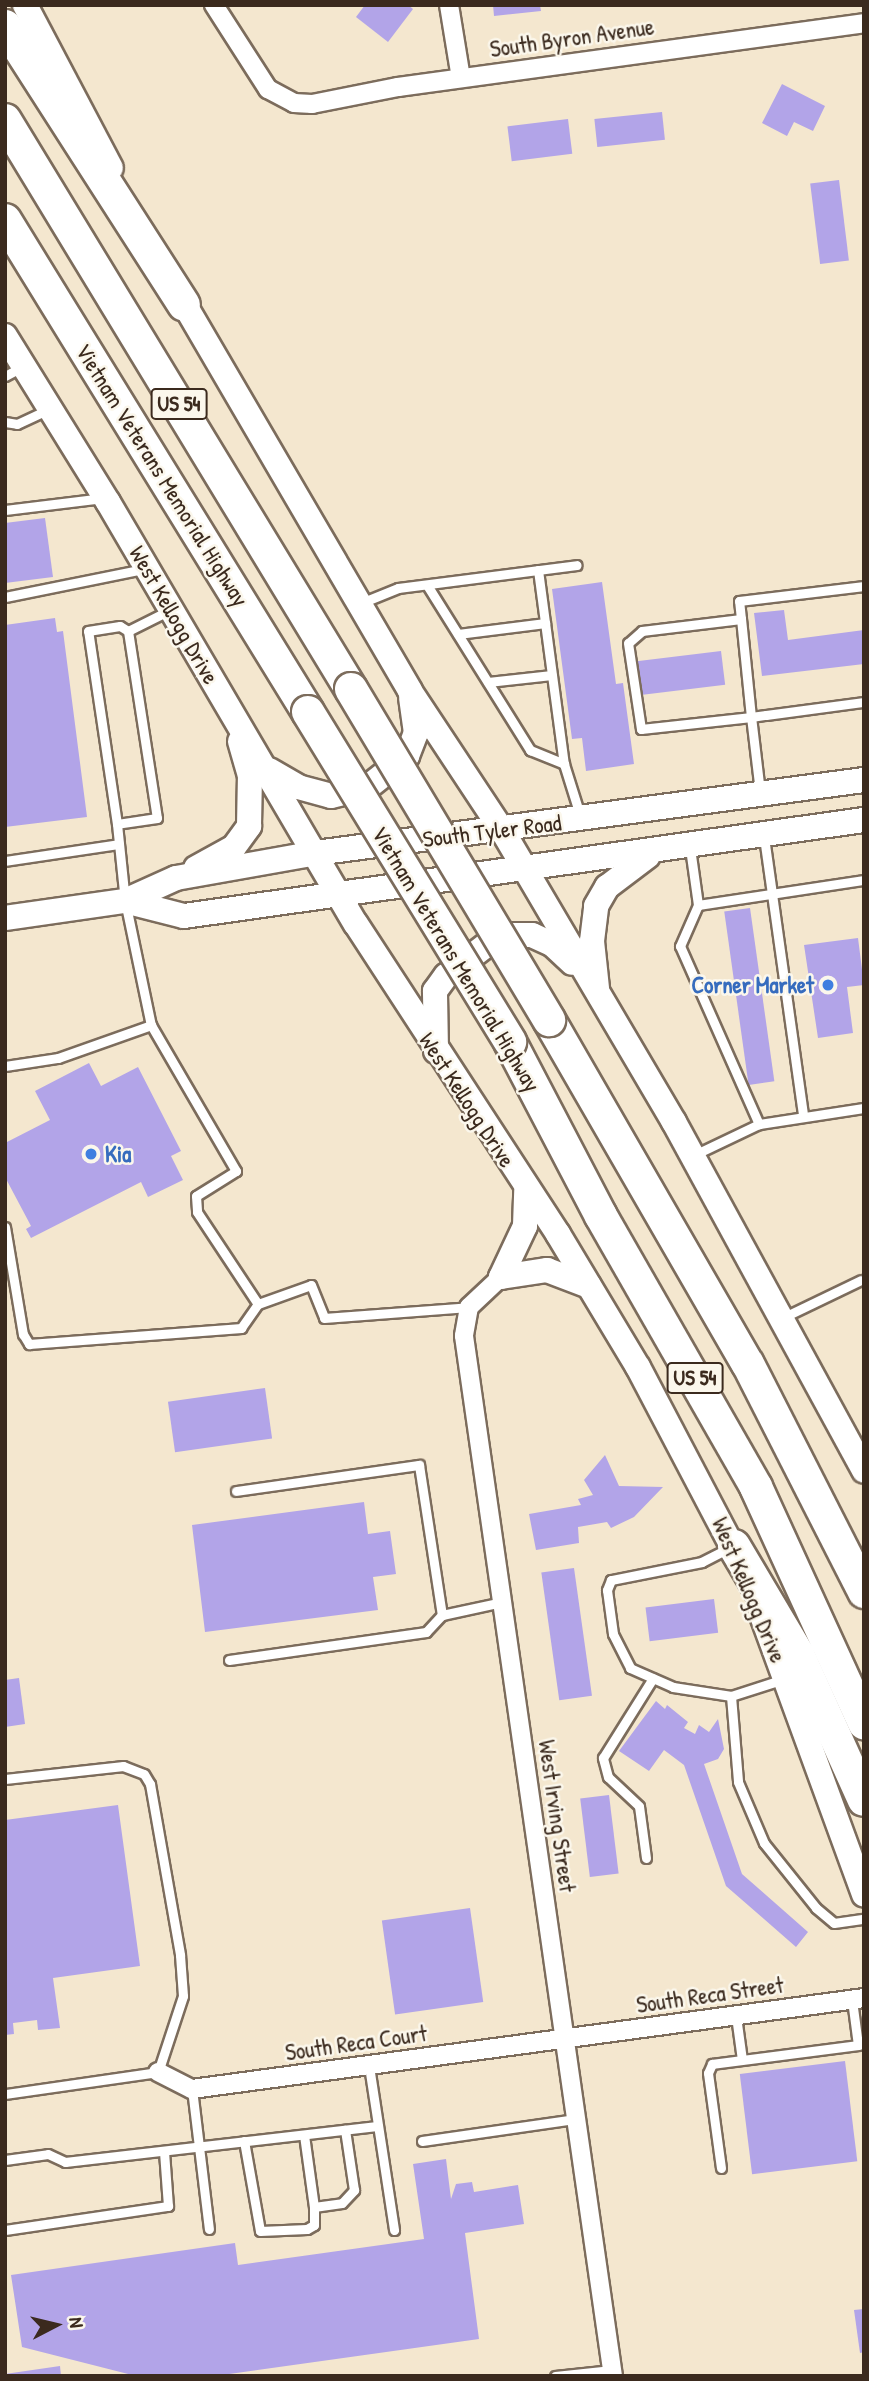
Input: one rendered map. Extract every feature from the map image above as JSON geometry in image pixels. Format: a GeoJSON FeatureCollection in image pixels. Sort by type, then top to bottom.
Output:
{"type":"FeatureCollection","features":[{"type":"Feature","properties":{"kind":"highway"},"geometry":{"type":"LineString","coordinates":[[5,26],[184,305]]}},
{"type":"Feature","properties":{"kind":"highway","name":"Vietnam Veterans Memorial Highway"},"geometry":{"type":"LineString","coordinates":[[5,120],[549,1020],[748,1364],[864,1592]]}},
{"type":"Feature","properties":{"kind":"highway","name":"Vietnam Veterans Memorial Highway"},"geometry":{"type":"LineString","coordinates":[[5,220],[510,1042],[601,1216],[756,1487],[864,1723]]}},
{"type":"Feature","properties":{"kind":"highway"},"geometry":{"type":"LineString","coordinates":[[734,1546],[798,1654],[864,1800]]}},
{"type":"Feature","properties":{"kind":"main road"},"geometry":{"type":"LineString","coordinates":[[25,5],[184,305],[410,691],[502,830],[693,1156],[864,1471]]}},
{"type":"Feature","properties":{"kind":"main road","name":"West Kellogg Drive"},"geometry":{"type":"LineString","coordinates":[[5,336],[14,371],[50,409],[266,767],[340,897],[436,1053],[589,1286],[734,1546],[787,1678],[864,1895]]}},
{"type":"Feature","properties":{"kind":"main road"},"geometry":{"type":"LineString","coordinates":[[266,767],[298,787],[331,796],[368,787],[407,756],[416,733],[410,691]]}},
{"type":"Feature","properties":{"kind":"main road"},"geometry":{"type":"LineString","coordinates":[[176,878],[234,847],[248,826],[250,776],[233,716]]}},
{"type":"Feature","properties":{"kind":"main road","name":"South Tyler Road"},"geometry":{"type":"LineString","coordinates":[[5,918],[125,901],[176,878],[316,853],[582,820],[864,780]]}},
{"type":"Feature","properties":{"kind":"main road","name":"South Tyler Road"},"geometry":{"type":"LineString","coordinates":[[125,901],[184,916],[690,848],[864,820]]}},
{"type":"Feature","properties":{"kind":"main road"},"geometry":{"type":"LineString","coordinates":[[592,985],[592,941],[596,905],[607,887],[654,853]]}},
{"type":"Feature","properties":{"kind":"main road"},"geometry":{"type":"LineString","coordinates":[[436,1053],[435,991],[446,976],[489,943],[510,935],[532,935],[553,945],[592,985]]}},
{"type":"Feature","properties":{"kind":"main road"},"geometry":{"type":"LineString","coordinates":[[501,1277],[525,1226],[526,1191]]}},
{"type":"Feature","properties":{"kind":"main road"},"geometry":{"type":"LineString","coordinates":[[501,1277],[547,1270],[589,1286]]}},
{"type":"Feature","properties":{"kind":"street","name":"South Byron Avenue"},"geometry":{"type":"LineString","coordinates":[[214,5],[252,69],[268,89],[288,101],[312,104],[461,78],[864,23]]}},
{"type":"Feature","properties":{"kind":"street"},"geometry":{"type":"LineString","coordinates":[[449,5],[461,78]]}},
{"type":"Feature","properties":{"kind":"street"},"geometry":{"type":"LineString","coordinates":[[469,1307],[501,1277]]}},
{"type":"Feature","properties":{"kind":"street","name":"West Irving Street"},"geometry":{"type":"LineString","coordinates":[[469,1307],[464,1336],[613,2373]]}},
{"type":"Feature","properties":{"kind":"street","name":"South Reca Street"},"geometry":{"type":"LineString","coordinates":[[564,2040],[858,1999]]}},
{"type":"Feature","properties":{"kind":"street","name":"South Reca Court"},"geometry":{"type":"LineString","coordinates":[[192,2089],[564,2040]]}},
{"type":"Feature","properties":{"kind":"street"},"geometry":{"type":"LineString","coordinates":[[158,2071],[192,2089]]}},
{"type":"Feature","properties":{"kind":"lane"},"geometry":{"type":"LineString","coordinates":[[5,422],[17,424],[50,409]]}},
{"type":"Feature","properties":{"kind":"lane"},"geometry":{"type":"LineString","coordinates":[[5,510],[104,498]]}},
{"type":"Feature","properties":{"kind":"lane"},"geometry":{"type":"LineString","coordinates":[[359,604],[398,588],[577,565]]}},
{"type":"Feature","properties":{"kind":"lane"},"geometry":{"type":"LineString","coordinates":[[5,597],[146,568]]}},
{"type":"Feature","properties":{"kind":"lane"},"geometry":{"type":"LineString","coordinates":[[538,570],[564,764],[582,820]]}},
{"type":"Feature","properties":{"kind":"lane"},"geometry":{"type":"LineString","coordinates":[[427,585],[530,750],[564,764]]}},
{"type":"Feature","properties":{"kind":"lane"},"geometry":{"type":"LineString","coordinates":[[761,795],[739,601],[864,586]]}},
{"type":"Feature","properties":{"kind":"lane"},"geometry":{"type":"LineString","coordinates":[[128,631],[170,609]]}},
{"type":"Feature","properties":{"kind":"lane"},"geometry":{"type":"LineString","coordinates":[[741,619],[642,631],[628,643],[641,729],[864,702]]}},
{"type":"Feature","properties":{"kind":"lane"},"geometry":{"type":"LineString","coordinates":[[458,634],[545,623]]}},
{"type":"Feature","properties":{"kind":"lane"},"geometry":{"type":"LineString","coordinates":[[117,824],[157,818],[128,631],[120,626],[88,631],[117,824],[125,901],[151,1025],[236,1171],[201,1192],[195,1205],[258,1304]]}},
{"type":"Feature","properties":{"kind":"lane"},"geometry":{"type":"LineString","coordinates":[[488,682],[552,675]]}},
{"type":"Feature","properties":{"kind":"lane"},"geometry":{"type":"LineString","coordinates":[[764,837],[803,1116]]}},
{"type":"Feature","properties":{"kind":"lane"},"geometry":{"type":"LineString","coordinates":[[5,861],[119,844]]}},
{"type":"Feature","properties":{"kind":"lane"},"geometry":{"type":"LineString","coordinates":[[690,848],[698,905],[680,946],[759,1124]]}},
{"type":"Feature","properties":{"kind":"lane"},"geometry":{"type":"LineString","coordinates":[[698,905],[864,880]]}},
{"type":"Feature","properties":{"kind":"lane"},"geometry":{"type":"LineString","coordinates":[[5,1066],[58,1058],[151,1025]]}},
{"type":"Feature","properties":{"kind":"lane"},"geometry":{"type":"LineString","coordinates":[[693,1156],[759,1124],[864,1108]]}},
{"type":"Feature","properties":{"kind":"lane"},"geometry":{"type":"LineString","coordinates":[[5,1227],[23,1334],[29,1344],[241,1328],[258,1304],[311,1285],[324,1318],[469,1307]]}},
{"type":"Feature","properties":{"kind":"lane"},"geometry":{"type":"LineString","coordinates":[[781,1318],[863,1282]]}},
{"type":"Feature","properties":{"kind":"lane"},"geometry":{"type":"LineString","coordinates":[[236,1491],[419,1465],[442,1615]]}},
{"type":"Feature","properties":{"kind":"lane"},"geometry":{"type":"LineString","coordinates":[[734,1546],[702,1562],[611,1580],[607,1590],[613,1634],[631,1668],[673,1687],[731,1696],[787,1678]]}},
{"type":"Feature","properties":{"kind":"lane"},"geometry":{"type":"LineString","coordinates":[[229,1660],[426,1632],[442,1615],[502,1602]]}},
{"type":"Feature","properties":{"kind":"lane"},"geometry":{"type":"LineString","coordinates":[[646,1858],[639,1806],[608,1777],[603,1758],[653,1678]]}},
{"type":"Feature","properties":{"kind":"lane"},"geometry":{"type":"LineString","coordinates":[[731,1696],[738,1782],[764,1843],[816,1908],[834,1923],[864,1919]]}},
{"type":"Feature","properties":{"kind":"lane"},"geometry":{"type":"LineString","coordinates":[[5,1779],[123,1766],[135,1768],[150,1784],[180,1955],[183,1996],[158,2071],[5,2094]]}},
{"type":"Feature","properties":{"kind":"lane"},"geometry":{"type":"LineString","coordinates":[[721,2168],[708,2068],[742,2060],[861,2044],[858,1999]]}},
{"type":"Feature","properties":{"kind":"lane"},"geometry":{"type":"LineString","coordinates":[[736,2016],[742,2060]]}},
{"type":"Feature","properties":{"kind":"lane"},"geometry":{"type":"LineString","coordinates":[[369,2066],[394,2230]]}},
{"type":"Feature","properties":{"kind":"lane"},"geometry":{"type":"LineString","coordinates":[[192,2089],[209,2229]]}},
{"type":"Feature","properties":{"kind":"lane"},"geometry":{"type":"LineString","coordinates":[[422,2141],[575,2119]]}},
{"type":"Feature","properties":{"kind":"lane"},"geometry":{"type":"LineString","coordinates":[[5,2160],[48,2154],[65,2162],[377,2126]]}},
{"type":"Feature","properties":{"kind":"lane"},"geometry":{"type":"LineString","coordinates":[[314,2207],[342,2203],[354,2190],[345,2130]]}},
{"type":"Feature","properties":{"kind":"lane"},"geometry":{"type":"LineString","coordinates":[[244,2141],[260,2231],[307,2229],[314,2225],[314,2207],[304,2135]]}},
{"type":"Feature","properties":{"kind":"lane"},"geometry":{"type":"LineString","coordinates":[[5,2230],[167,2206],[164,2151]]}},
{"type":"Feature","properties":{"kind":"lane"},"geometry":{"type":"LineString","coordinates":[[555,2376],[613,2373]]}},
{"type":"Feature","properties":{"kind":"building"},"geometry":{"type":"Polygon","coordinates":[[[365,5],[408,5],[413,9],[388,42],[356,17],[365,5]]]}},
{"type":"Feature","properties":{"kind":"building"},"geometry":{"type":"Polygon","coordinates":[[[493,5],[540,5],[541,11],[494,16],[493,5]]]}},
{"type":"Feature","properties":{"kind":"building"},"geometry":{"type":"Polygon","coordinates":[[[782,84],[825,106],[813,131],[794,122],[787,136],[762,123],[782,84]]]}},
{"type":"Feature","properties":{"kind":"building"},"geometry":{"type":"Polygon","coordinates":[[[662,112],[665,140],[597,147],[594,119],[662,112]]]}},
{"type":"Feature","properties":{"kind":"building"},"geometry":{"type":"Polygon","coordinates":[[[568,119],[572,154],[512,161],[507,126],[568,119]]]}},
{"type":"Feature","properties":{"kind":"building"},"geometry":{"type":"Polygon","coordinates":[[[839,180],[849,260],[820,264],[810,184],[839,180]]]}},
{"type":"Feature","properties":{"kind":"building"},"geometry":{"type":"Polygon","coordinates":[[[45,518],[53,577],[5,583],[5,523],[45,518]]]}},
{"type":"Feature","properties":{"kind":"building"},"geometry":{"type":"Polygon","coordinates":[[[602,582],[616,684],[623,683],[634,764],[586,771],[582,738],[572,739],[552,589],[602,582]]]}},
{"type":"Feature","properties":{"kind":"building"},"geometry":{"type":"Polygon","coordinates":[[[784,610],[788,640],[864,630],[864,664],[762,676],[754,613],[784,610]]]}},
{"type":"Feature","properties":{"kind":"building"},"geometry":{"type":"Polygon","coordinates":[[[55,618],[57,632],[63,631],[87,817],[5,827],[5,625],[55,618]]]}},
{"type":"Feature","properties":{"kind":"building"},"geometry":{"type":"Polygon","coordinates":[[[721,651],[725,685],[641,695],[637,661],[721,651]]]}},
{"type":"Feature","properties":{"kind":"building"},"geometry":{"type":"Polygon","coordinates":[[[750,908],[774,1081],[749,1085],[724,912],[750,908]]]}},
{"type":"Feature","properties":{"kind":"building"},"geometry":{"type":"Polygon","coordinates":[[[858,938],[864,985],[847,987],[853,1033],[818,1038],[804,945],[858,938]]]}},
{"type":"Feature","properties":{"kind":"building","name":"Kia"},"geometry":{"type":"Polygon","coordinates":[[[89,1063],[101,1086],[138,1067],[181,1151],[171,1156],[183,1180],[148,1197],[141,1182],[31,1238],[26,1229],[31,1226],[5,1177],[5,1143],[50,1120],[35,1091],[89,1063]]]}},
{"type":"Feature","properties":{"kind":"building"},"geometry":{"type":"Polygon","coordinates":[[[265,1388],[272,1439],[175,1452],[168,1402],[265,1388]]]}},
{"type":"Feature","properties":{"kind":"building"},"geometry":{"type":"Polygon","coordinates":[[[605,1455],[619,1486],[663,1487],[634,1517],[611,1528],[607,1522],[578,1527],[579,1543],[536,1550],[529,1514],[581,1505],[578,1499],[593,1495],[584,1480],[605,1455]]]}},
{"type":"Feature","properties":{"kind":"building"},"geometry":{"type":"Polygon","coordinates":[[[364,1502],[368,1534],[390,1531],[396,1574],[373,1577],[378,1610],[205,1632],[192,1525],[364,1502]]]}},
{"type":"Feature","properties":{"kind":"building"},"geometry":{"type":"Polygon","coordinates":[[[574,1568],[592,1696],[559,1700],[541,1573],[574,1568]]]}},
{"type":"Feature","properties":{"kind":"building"},"geometry":{"type":"Polygon","coordinates":[[[714,1599],[718,1633],[650,1641],[646,1607],[714,1599]]]}},
{"type":"Feature","properties":{"kind":"building"},"geometry":{"type":"Polygon","coordinates":[[[19,1678],[25,1724],[5,1727],[5,1680],[19,1678]]]}},
{"type":"Feature","properties":{"kind":"building"},"geometry":{"type":"Polygon","coordinates":[[[656,1701],[665,1709],[667,1705],[688,1722],[684,1728],[695,1734],[699,1725],[709,1732],[718,1719],[724,1749],[718,1759],[704,1764],[742,1874],[808,1932],[796,1947],[726,1886],[684,1765],[664,1750],[649,1771],[619,1751],[656,1701]]]}},
{"type":"Feature","properties":{"kind":"building"},"geometry":{"type":"Polygon","coordinates":[[[609,1795],[619,1873],[590,1877],[580,1799],[609,1795]]]}},
{"type":"Feature","properties":{"kind":"building"},"geometry":{"type":"Polygon","coordinates":[[[118,1805],[140,1966],[53,1978],[60,2028],[38,2030],[37,2020],[13,2023],[14,2034],[5,2035],[5,1820],[118,1805]]]}},
{"type":"Feature","properties":{"kind":"building"},"geometry":{"type":"Polygon","coordinates":[[[470,1908],[483,2002],[395,2014],[382,1920],[470,1908]]]}},
{"type":"Feature","properties":{"kind":"building"},"geometry":{"type":"Polygon","coordinates":[[[845,2061],[857,2161],[752,2174],[740,2074],[845,2061]]]}},
{"type":"Feature","properties":{"kind":"building"},"geometry":{"type":"Polygon","coordinates":[[[446,2159],[451,2199],[456,2184],[472,2182],[474,2192],[518,2185],[524,2224],[465,2233],[479,2339],[215,2376],[136,2376],[22,2347],[11,2275],[235,2243],[238,2265],[424,2239],[413,2164],[446,2159]]]}},
{"type":"Feature","properties":{"kind":"building"},"geometry":{"type":"Polygon","coordinates":[[[864,2309],[864,2352],[860,2353],[854,2310],[864,2309]]]}},
{"type":"Feature","properties":{"kind":"building"},"geometry":{"type":"Polygon","coordinates":[[[60,2366],[61,2376],[5,2376],[5,2374],[60,2366]]]}},
{"type":"Feature","properties":{"kind":"place","name":"Corner Market"},"geometry":{"type":"Point","coordinates":[828,985]}},
{"type":"Feature","properties":{"kind":"place","name":"Kia"},"geometry":{"type":"Point","coordinates":[91,1154]}}]}
